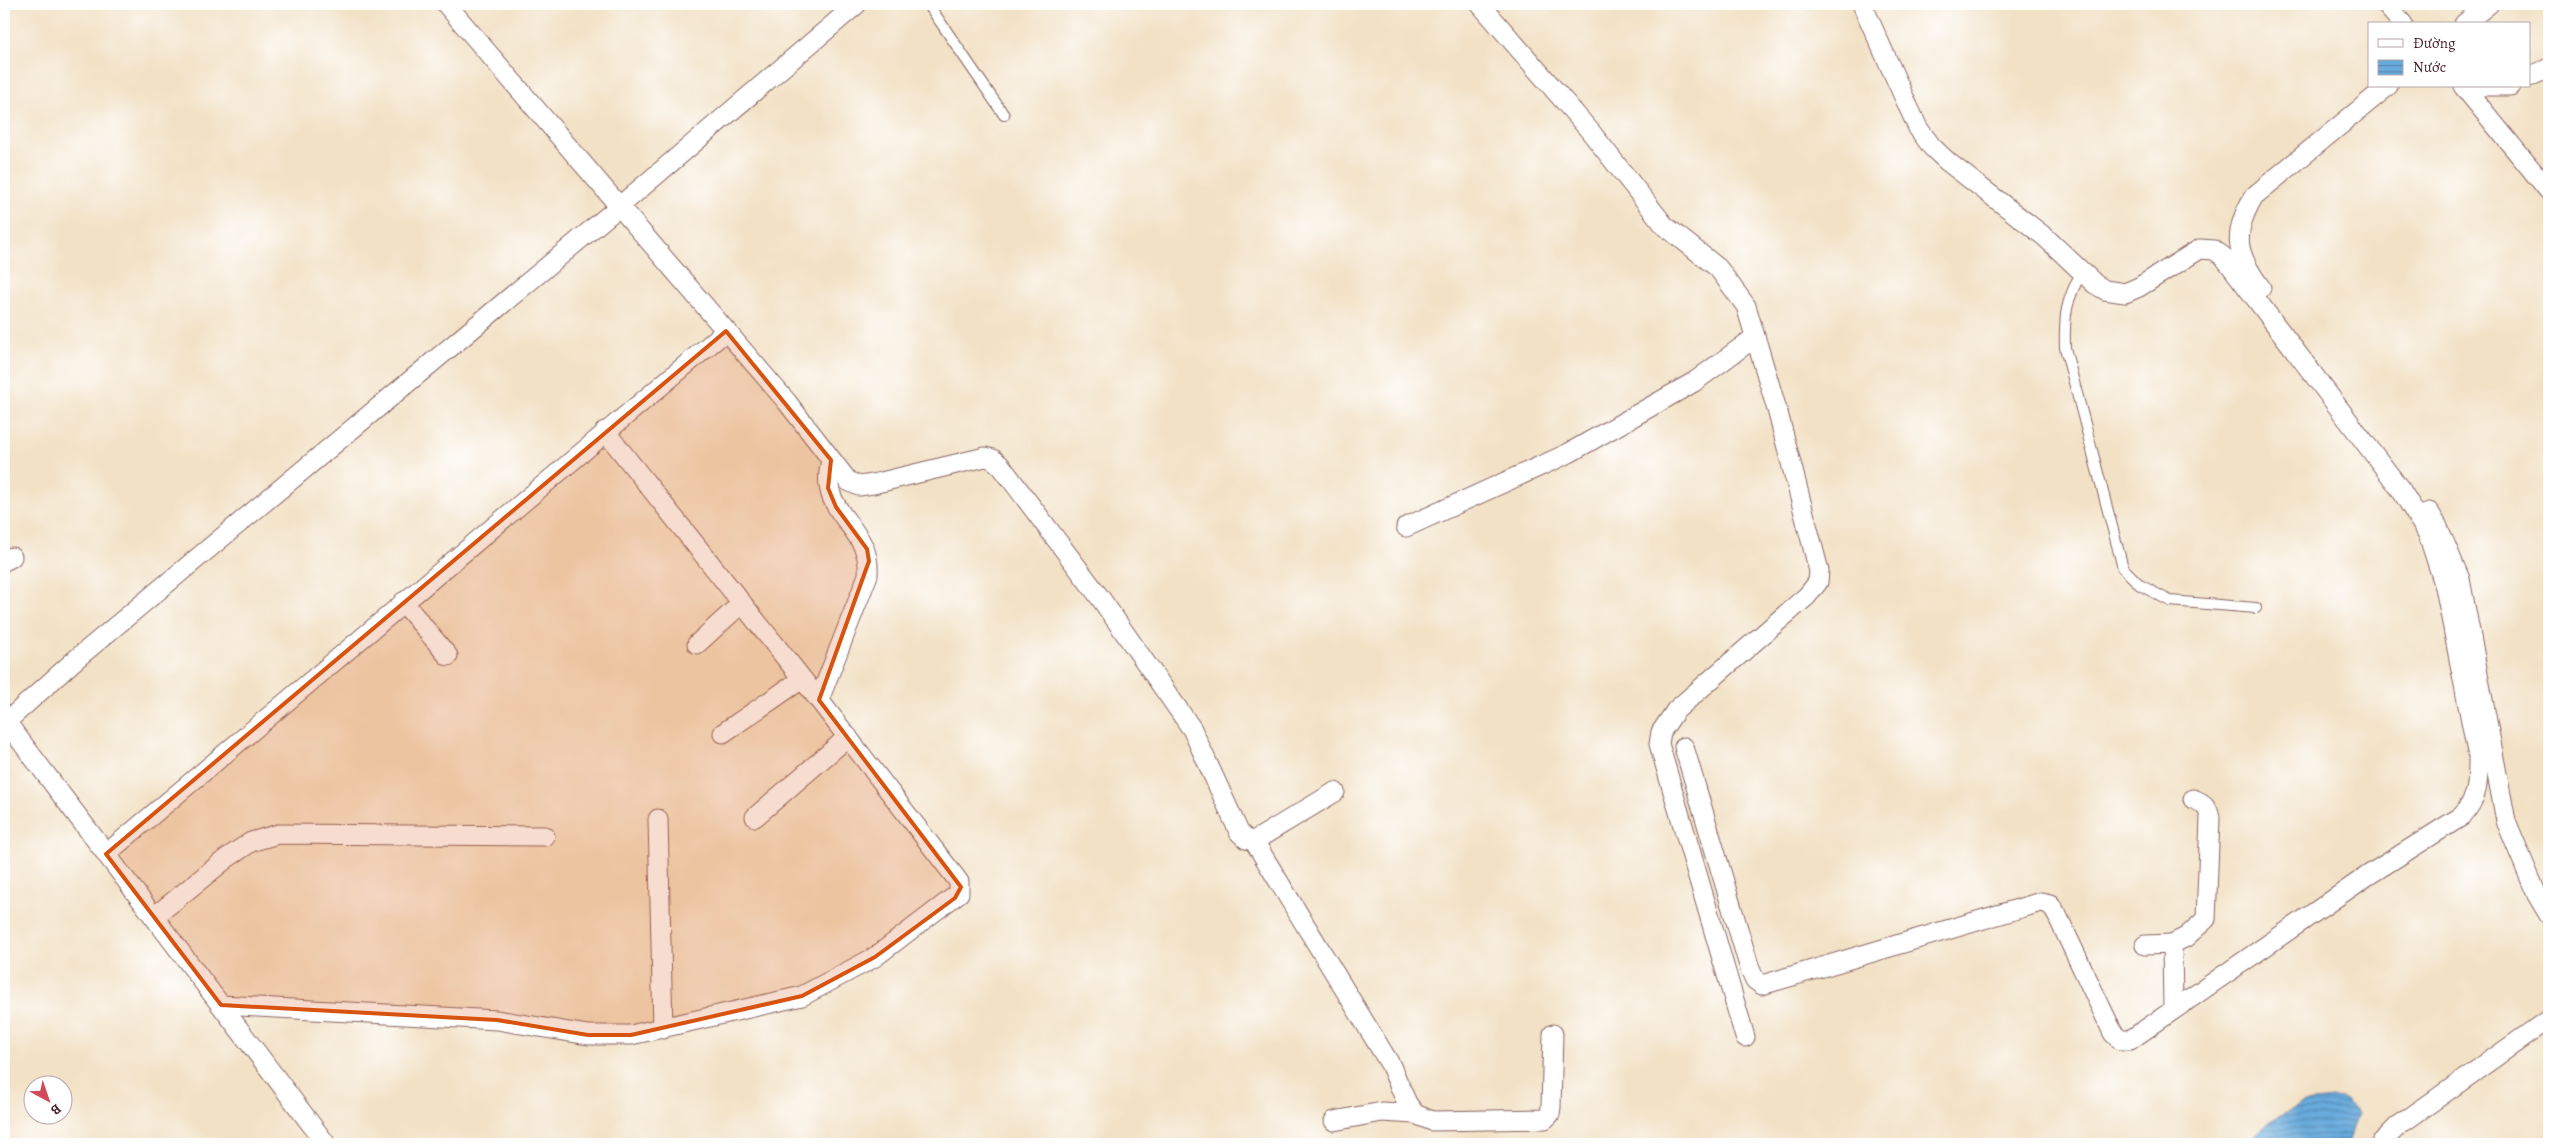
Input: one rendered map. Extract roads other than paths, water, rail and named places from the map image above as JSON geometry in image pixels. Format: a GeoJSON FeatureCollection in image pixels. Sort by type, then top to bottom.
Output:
{"type":"FeatureCollection","features":[{"type":"Feature","properties":{"kind":"street"},"geometry":{"type":"LineString","coordinates":[[446,4],[621,205],[787,402],[848,481],[858,486],[985,457],[993,459],[1101,599],[1192,729],[1240,832],[1246,839],[1254,841],[1390,1064],[1415,1114]]}},
{"type":"Feature","properties":{"kind":"street"},"geometry":{"type":"LineString","coordinates":[[326,1144],[5,720],[621,205],[857,4]]}},
{"type":"Feature","properties":{"kind":"street"},"geometry":{"type":"LineString","coordinates":[[1480,4],[1590,131],[1664,225],[1718,268],[1732,284],[1746,306],[1754,338],[1778,413],[1820,571],[1818,582],[1807,596],[1676,710],[1661,732],[1659,744],[1745,1038]]}},
{"type":"Feature","properties":{"kind":"street"},"geometry":{"type":"LineString","coordinates":[[1684,747],[1750,969],[1755,980],[1762,985],[2041,902],[2050,904],[2057,915],[2113,1033],[2120,1040],[2130,1040],[2173,1008],[2367,876],[2462,816],[2473,802],[2478,784],[2478,757],[2445,587],[2424,526],[2401,490],[2224,257],[2214,250],[2200,249],[2139,287],[2124,293],[2105,290],[2045,236],[1948,162],[1932,147],[1918,128],[1862,4]]}},
{"type":"Feature","properties":{"kind":"street"},"geometry":{"type":"LineString","coordinates":[[2385,4],[2401,22]]}},
{"type":"Feature","properties":{"kind":"street"},"geometry":{"type":"LineString","coordinates":[[2466,22],[2489,4]]}},
{"type":"Feature","properties":{"kind":"street"},"geometry":{"type":"LineString","coordinates":[[2530,77],[2549,68]]}},
{"type":"Feature","properties":{"kind":"street"},"geometry":{"type":"LineString","coordinates":[[2386,88],[2254,196],[2242,218],[2240,253],[2253,277],[2418,494],[2438,527],[2460,579],[2506,821],[2537,895],[2549,914]]}},
{"type":"Feature","properties":{"kind":"street"},"geometry":{"type":"LineString","coordinates":[[2465,88],[2549,192]]}},
{"type":"Feature","properties":{"kind":"street"},"geometry":{"type":"LineString","coordinates":[[106,854],[605,431],[726,331]]}},
{"type":"Feature","properties":{"kind":"street"},"geometry":{"type":"LineString","coordinates":[[1406,526],[1568,453],[1672,395],[1742,349],[1754,338]]}},
{"type":"Feature","properties":{"kind":"street"},"geometry":{"type":"LineString","coordinates":[[221,1005],[497,1020],[588,1035],[631,1035],[802,996],[875,957],[959,893],[959,882],[848,737],[605,431]]}},
{"type":"Feature","properties":{"kind":"street"},"geometry":{"type":"LineString","coordinates":[[819,700],[868,575],[869,561],[866,549],[836,507],[828,488],[827,476],[831,460]]}},
{"type":"Feature","properties":{"kind":"street"},"geometry":{"type":"LineString","coordinates":[[403,602],[448,656]]}},
{"type":"Feature","properties":{"kind":"street"},"geometry":{"type":"LineString","coordinates":[[697,644],[742,603]]}},
{"type":"Feature","properties":{"kind":"street"},"geometry":{"type":"LineString","coordinates":[[723,733],[802,679]]}},
{"type":"Feature","properties":{"kind":"street"},"geometry":{"type":"LineString","coordinates":[[755,817],[848,737]]}},
{"type":"Feature","properties":{"kind":"street"},"geometry":{"type":"LineString","coordinates":[[1254,841],[1335,792]]}},
{"type":"Feature","properties":{"kind":"street"},"geometry":{"type":"LineString","coordinates":[[2146,945],[2172,944],[2192,933],[2206,919],[2210,818],[2208,808],[2201,802],[2193,799]]}},
{"type":"Feature","properties":{"kind":"street"},"geometry":{"type":"LineString","coordinates":[[658,819],[663,1029]]}},
{"type":"Feature","properties":{"kind":"street"},"geometry":{"type":"LineString","coordinates":[[154,917],[227,858],[251,842],[278,834],[545,836]]}},
{"type":"Feature","properties":{"kind":"street"},"geometry":{"type":"LineString","coordinates":[[2172,944],[2173,1008]]}},
{"type":"Feature","properties":{"kind":"street"},"geometry":{"type":"LineString","coordinates":[[2380,1144],[2398,1126],[2422,1108],[2549,1019]]}},
{"type":"Feature","properties":{"kind":"street"},"geometry":{"type":"LineString","coordinates":[[1334,1121],[1382,1112],[1415,1114],[1432,1121],[1545,1119],[1550,1114],[1551,1107],[1553,1034]]}},
{"type":"Feature","properties":{"kind":"lane"},"geometry":{"type":"LineString","coordinates":[[928,4],[1004,115]]}},
{"type":"Feature","properties":{"kind":"lane"},"geometry":{"type":"LineString","coordinates":[[2082,271],[2068,297],[2064,321],[2065,348],[2072,382],[2123,568],[2140,585],[2170,601],[2256,608]]}},
{"type":"Feature","properties":{"kind":"water"},"geometry":{"type":"Polygon","coordinates":[[[2342,1098],[2358,1112],[2348,1144],[2245,1144],[2271,1121],[2304,1102],[2342,1098]]]}}]}
